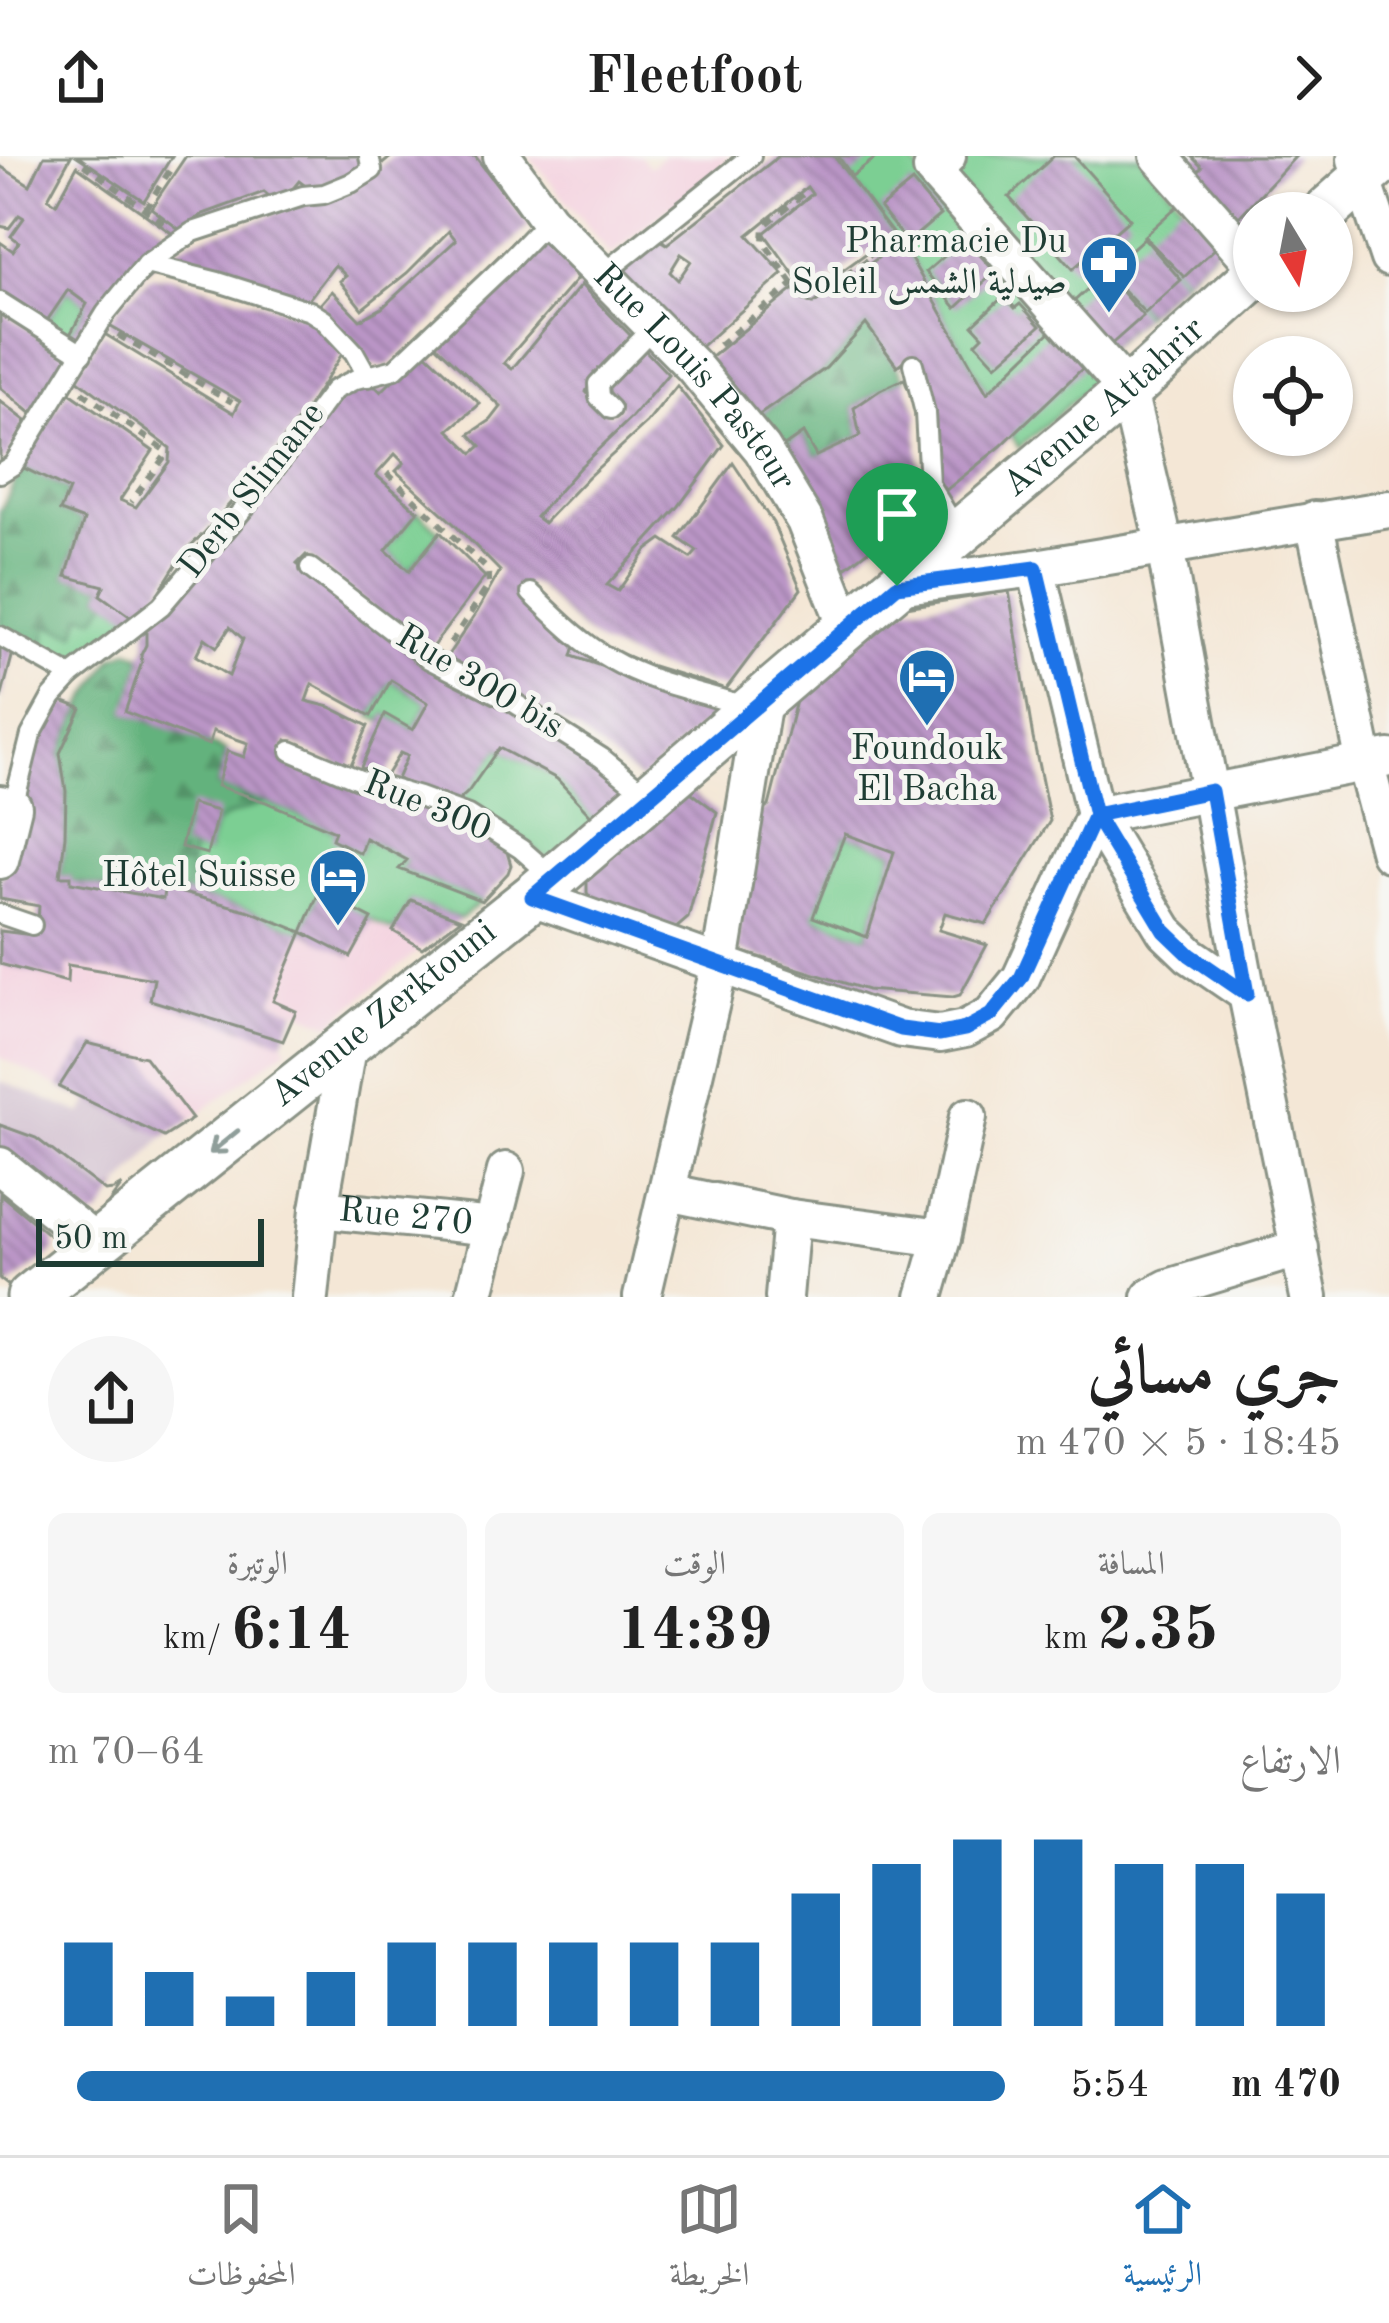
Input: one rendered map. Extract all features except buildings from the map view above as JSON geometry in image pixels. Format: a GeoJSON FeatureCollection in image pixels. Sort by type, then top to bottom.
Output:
{"type":"FeatureCollection","features":[{"type":"Feature","properties":{"kind":"street","name":"Rue Louis Pasteur"},"geometry":{"type":"LineString","coordinates":[[502,156],[548,220],[693,367],[762,449],[805,521],[847,627]]}},
{"type":"Feature","properties":{"kind":"street"},"geometry":{"type":"LineString","coordinates":[[947,156],[932,170],[1128,391],[1166,547],[1247,994],[1309,1297]]}},
{"type":"Feature","properties":{"kind":"street"},"geometry":{"type":"LineString","coordinates":[[1159,156],[1233,240]]}},
{"type":"Feature","properties":{"kind":"street"},"geometry":{"type":"LineString","coordinates":[[1343,192],[1368,164]]}},
{"type":"Feature","properties":{"kind":"street"},"geometry":{"type":"LineString","coordinates":[[1368,164],[1389,258]]}},
{"type":"Feature","properties":{"kind":"street","name":"Avenue Attahrir"},"geometry":{"type":"LineString","coordinates":[[897,586],[1128,391],[1233,295]]}},
{"type":"Feature","properties":{"kind":"street"},"geometry":{"type":"LineString","coordinates":[[897,586],[1036,568],[1389,509]]}},
{"type":"Feature","properties":{"kind":"street"},"geometry":{"type":"LineString","coordinates":[[1314,520],[1377,761],[1389,853]]}},
{"type":"Feature","properties":{"kind":"street"},"geometry":{"type":"LineString","coordinates":[[1036,568],[1095,815],[1165,931],[1190,955],[1247,994]]}},
{"type":"Feature","properties":{"kind":"street","name":"Avenue Zerktouni"},"geometry":{"type":"LineString","coordinates":[[30,1297],[543,888],[897,586]]}},
{"type":"Feature","properties":{"kind":"street"},"geometry":{"type":"LineString","coordinates":[[642,1297],[720,964],[758,704]]}},
{"type":"Feature","properties":{"kind":"street"},"geometry":{"type":"LineString","coordinates":[[1095,815],[1377,761]]}},
{"type":"Feature","properties":{"kind":"street"},"geometry":{"type":"LineString","coordinates":[[0,860],[6,805]]}},
{"type":"Feature","properties":{"kind":"street"},"geometry":{"type":"LineString","coordinates":[[543,888],[720,964],[901,1029],[940,1034],[965,1029],[991,1015],[1021,978],[1095,815]]}},
{"type":"Feature","properties":{"kind":"street"},"geometry":{"type":"LineString","coordinates":[[310,1297],[319,1209],[348,1042]]}},
{"type":"Feature","properties":{"kind":"street"},"geometry":{"type":"LineString","coordinates":[[926,1297],[968,1117]]}},
{"type":"Feature","properties":{"kind":"street"},"geometry":{"type":"LineString","coordinates":[[0,1166],[97,1244]]}},
{"type":"Feature","properties":{"kind":"street"},"geometry":{"type":"LineString","coordinates":[[474,1297],[506,1171]]}},
{"type":"Feature","properties":{"kind":"street"},"geometry":{"type":"LineString","coordinates":[[667,1192],[790,1218],[942,1238]]}},
{"type":"Feature","properties":{"kind":"street","name":"Rue 270"},"geometry":{"type":"LineString","coordinates":[[319,1209],[493,1227]]}},
{"type":"Feature","properties":{"kind":"street"},"geometry":{"type":"LineString","coordinates":[[784,1297],[790,1218]]}},
{"type":"Feature","properties":{"kind":"street"},"geometry":{"type":"LineString","coordinates":[[1151,1297],[1300,1248]]}},
{"type":"Feature","properties":{"kind":"lane"},"geometry":{"type":"LineString","coordinates":[[4,473],[99,324],[146,264],[193,232],[351,183],[372,170],[369,156]]}},
{"type":"Feature","properties":{"kind":"lane"},"geometry":{"type":"LineString","coordinates":[[602,275],[751,156]]}},
{"type":"Feature","properties":{"kind":"lane","name":"Derb Slimane"},"geometry":{"type":"LineString","coordinates":[[6,805],[31,736],[52,697],[71,676],[161,606],[250,501],[334,390],[395,369],[548,220]]}},
{"type":"Feature","properties":{"kind":"lane"},"geometry":{"type":"LineString","coordinates":[[146,264],[310,311],[354,352],[368,376]]}},
{"type":"Feature","properties":{"kind":"lane"},"geometry":{"type":"LineString","coordinates":[[0,302],[82,354]]}},
{"type":"Feature","properties":{"kind":"lane"},"geometry":{"type":"LineString","coordinates":[[611,409],[598,397],[598,384],[654,327]]}},
{"type":"Feature","properties":{"kind":"lane"},"geometry":{"type":"LineString","coordinates":[[913,364],[925,412],[929,484],[959,533]]}},
{"type":"Feature","properties":{"kind":"lane","name":"Rue 300 bis"},"geometry":{"type":"LineString","coordinates":[[310,568],[436,662],[513,702],[602,758],[650,797]]}},
{"type":"Feature","properties":{"kind":"lane"},"geometry":{"type":"LineString","coordinates":[[531,592],[569,630],[642,675],[758,704]]}},
{"type":"Feature","properties":{"kind":"lane"},"geometry":{"type":"LineString","coordinates":[[0,635],[71,676]]}},
{"type":"Feature","properties":{"kind":"lane","name":"Rue 300"},"geometry":{"type":"LineString","coordinates":[[291,751],[360,780],[468,815],[521,849],[543,888]]}},
{"type":"Feature","properties":{"kind":"lane"},"geometry":{"type":"LineString","coordinates":[[0,914],[32,925]]}},
{"type":"Feature","properties":{"kind":"path"},"geometry":{"type":"LineString","coordinates":[[84,164],[184,238]]}},
{"type":"Feature","properties":{"kind":"path"},"geometry":{"type":"LineString","coordinates":[[145,209],[174,164]]}},
{"type":"Feature","properties":{"kind":"path"},"geometry":{"type":"LineString","coordinates":[[806,191],[761,233],[805,297],[813,299],[870,258]]}},
{"type":"Feature","properties":{"kind":"path"},"geometry":{"type":"LineString","coordinates":[[693,367],[793,284]]}},
{"type":"Feature","properties":{"kind":"path"},"geometry":{"type":"LineString","coordinates":[[99,324],[232,402]]}},
{"type":"Feature","properties":{"kind":"path"},"geometry":{"type":"LineString","coordinates":[[64,380],[164,450],[131,502]]}},
{"type":"Feature","properties":{"kind":"path"},"geometry":{"type":"LineString","coordinates":[[387,473],[488,570],[489,585],[436,662]]}},
{"type":"Feature","properties":{"kind":"shaded area"},"geometry":{"type":"Polygon","coordinates":[[[529,156],[640,156],[650,167],[663,156],[730,156],[721,164],[727,171],[678,211],[672,205],[611,255],[529,156]]]}},
{"type":"Feature","properties":{"kind":"shaded area"},"geometry":{"type":"Polygon","coordinates":[[[372,919],[422,948],[330,1024],[274,1001],[302,932],[351,957],[372,919]]]}},
{"type":"Feature","properties":{"kind":"shaded area"},"geometry":{"type":"Polygon","coordinates":[[[0,964],[66,982],[68,965],[154,979],[150,1000],[283,1041],[287,1048],[192,1119],[145,1057],[87,1043],[59,1087],[0,1057],[0,964]]]}},
{"type":"Feature","properties":{"kind":"shaded area"},"geometry":{"type":"Polygon","coordinates":[[[0,1081],[82,1114],[90,1102],[164,1137],[126,1180],[105,1191],[36,1138],[0,1125],[0,1081]]]}},
{"type":"Feature","properties":{"kind":"green space"},"geometry":{"type":"Polygon","coordinates":[[[834,156],[907,156],[1101,376],[1019,448],[910,257],[834,156]]]}},
{"type":"Feature","properties":{"kind":"green space"},"geometry":{"type":"Polygon","coordinates":[[[968,156],[1140,156],[1219,245],[1107,348],[948,173],[968,156]]]}},
{"type":"Feature","properties":{"kind":"green space"},"geometry":{"type":"Polygon","coordinates":[[[68,290],[87,304],[67,340],[44,325],[68,290]]]}},
{"type":"Feature","properties":{"kind":"green space"},"geometry":{"type":"Polygon","coordinates":[[[866,324],[904,379],[854,408],[860,436],[816,456],[803,434],[780,449],[755,418],[826,368],[866,324]]]}},
{"type":"Feature","properties":{"kind":"green space"},"geometry":{"type":"Polygon","coordinates":[[[22,467],[69,490],[60,511],[84,520],[66,576],[104,586],[100,595],[108,600],[76,634],[49,625],[43,650],[0,629],[0,512],[22,467]]]}},
{"type":"Feature","properties":{"kind":"green space"},"geometry":{"type":"Polygon","coordinates":[[[418,511],[440,532],[409,571],[386,550],[418,511]]]}},
{"type":"Feature","properties":{"kind":"green space"},"geometry":{"type":"Polygon","coordinates":[[[108,600],[132,618],[71,665],[43,650],[48,625],[76,634],[82,614],[96,618],[108,600]]]}},
{"type":"Feature","properties":{"kind":"green space"},"geometry":{"type":"Polygon","coordinates":[[[130,650],[141,655],[142,662],[126,712],[227,751],[217,786],[266,802],[226,817],[207,854],[192,850],[187,894],[164,888],[163,899],[60,876],[66,791],[60,753],[113,658],[130,650]]]}},
{"type":"Feature","properties":{"kind":"green space"},"geometry":{"type":"Polygon","coordinates":[[[391,680],[428,703],[413,730],[386,714],[381,721],[371,716],[391,680]]]}},
{"type":"Feature","properties":{"kind":"green space"},"geometry":{"type":"Polygon","coordinates":[[[499,748],[557,779],[598,823],[551,862],[525,841],[457,802],[499,748]]]}},
{"type":"Feature","properties":{"kind":"green space"},"geometry":{"type":"Polygon","coordinates":[[[266,802],[335,831],[360,852],[365,838],[407,860],[400,868],[482,901],[461,919],[411,901],[393,931],[319,893],[302,932],[187,894],[192,850],[207,853],[215,825],[266,802]]]}},
{"type":"Feature","properties":{"kind":"green space"},"geometry":{"type":"Polygon","coordinates":[[[845,834],[894,852],[867,937],[813,917],[845,834]]]}},
{"type":"Feature","properties":{"kind":"place","name":"Pharmacie Du Soleil صيدلية الشمس"},"geometry":{"type":"Point","coordinates":[1109,315]}},
{"type":"Feature","properties":{"kind":"place","name":"Foundouk El Bacha"},"geometry":{"type":"Point","coordinates":[927,728]}},
{"type":"Feature","properties":{"kind":"place","name":"Hôtel Suisse"},"geometry":{"type":"Point","coordinates":[338,928]}},
{"type":"Feature","properties":{"kind":"route"},"geometry":{"type":"LineString","coordinates":[[897,586],[532,897],[901,1029],[940,1034],[965,1029],[991,1015],[1021,978],[1095,815],[1211,791],[1247,994],[1190,955],[1165,931],[1095,815],[1036,568],[897,586]]}}]}
